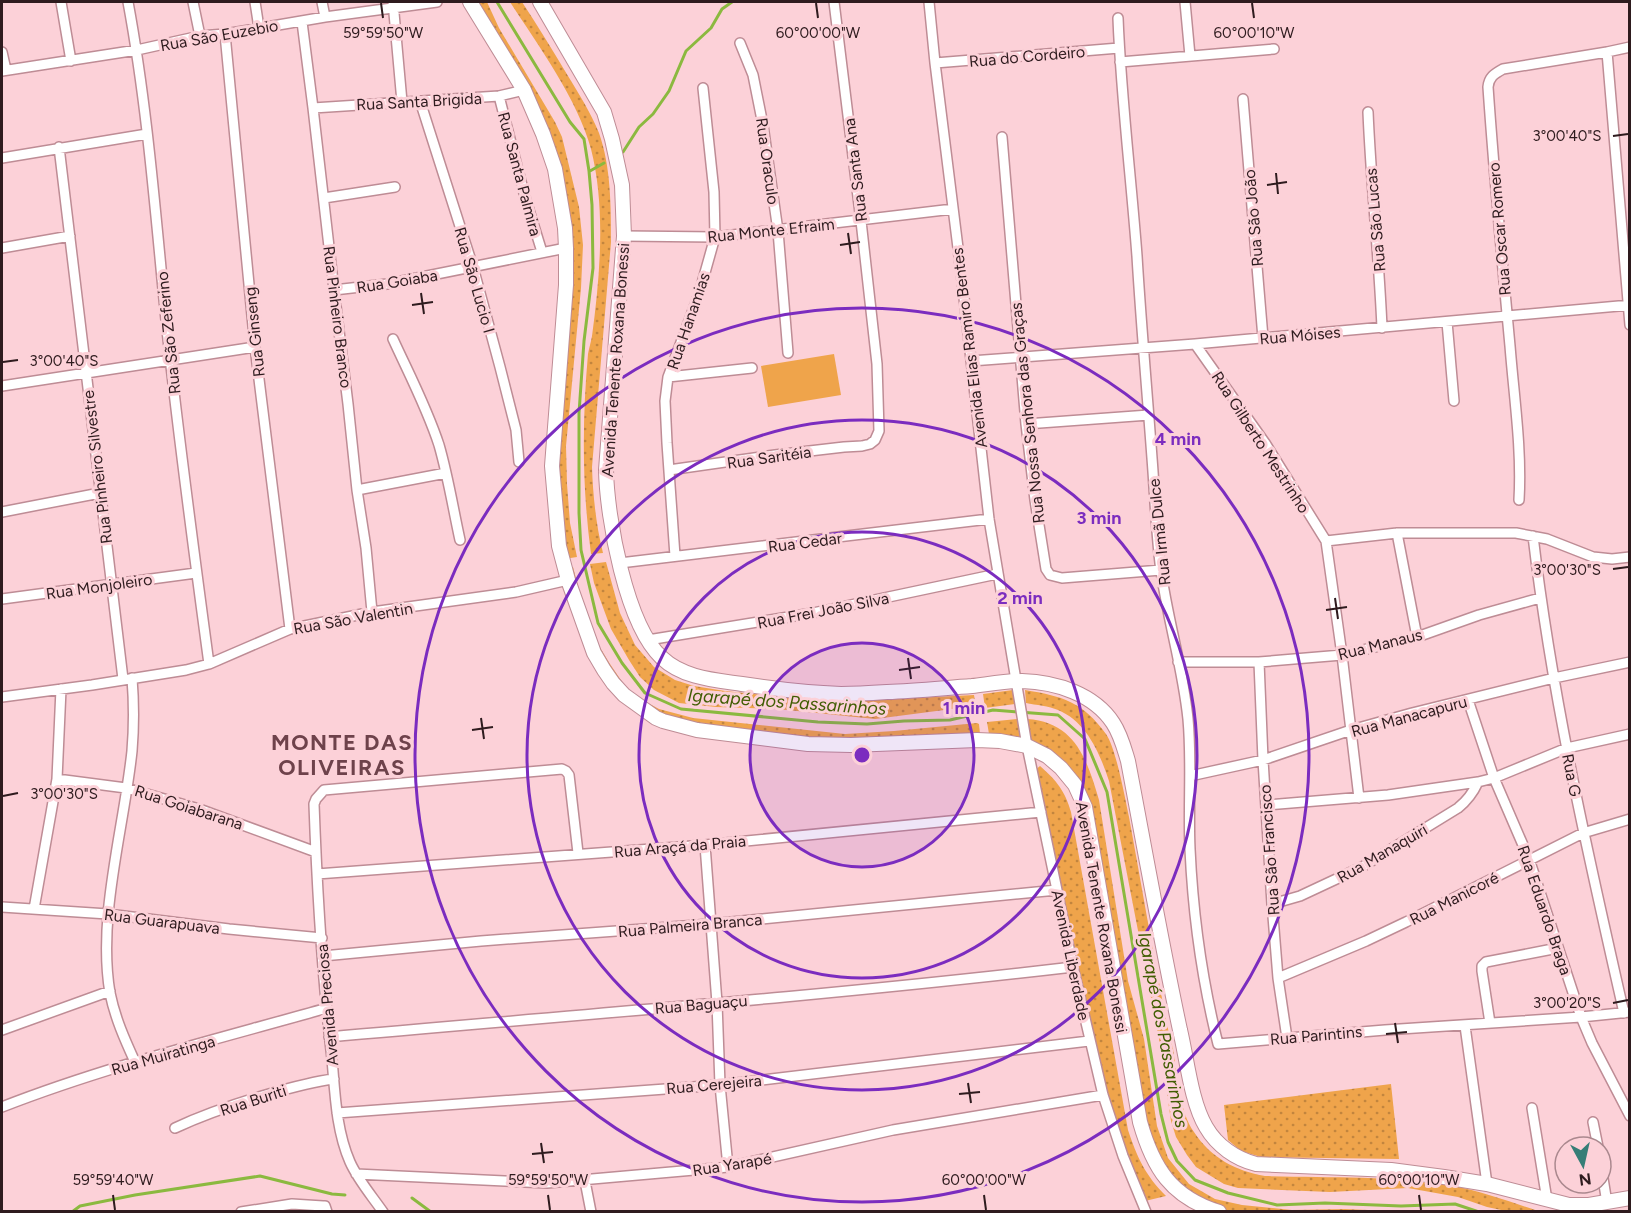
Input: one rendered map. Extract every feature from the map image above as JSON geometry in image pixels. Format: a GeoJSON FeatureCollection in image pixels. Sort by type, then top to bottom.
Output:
{"type":"FeatureCollection","features":[{"type":"Feature","properties":{"kind":"street"},"geometry":{"type":"LineString","coordinates":[[61,2],[71,61]]}},
{"type":"Feature","properties":{"kind":"street","name":"Rua São Zeferino"},"geometry":{"type":"LineString","coordinates":[[128,2],[137,50],[170,361],[209,664]]}},
{"type":"Feature","properties":{"kind":"street"},"geometry":{"type":"LineString","coordinates":[[193,2],[200,36]]}},
{"type":"Feature","properties":{"kind":"street"},"geometry":{"type":"LineString","coordinates":[[255,2],[259,28]]}},
{"type":"Feature","properties":{"kind":"street"},"geometry":{"type":"LineString","coordinates":[[322,2],[325,17]]}},
{"type":"Feature","properties":{"kind":"street","name":"Rua São Euzebio"},"geometry":{"type":"LineString","coordinates":[[4,71],[137,50],[200,36],[302,22],[393,4],[437,2]]}},
{"type":"Feature","properties":{"kind":"street","name":"Avenida Tenente Roxana Bonessi"},"geometry":{"type":"LineString","coordinates":[[470,2],[524,90],[555,169],[566,248],[566,285],[552,466],[559,546],[568,580],[594,653],[603,670],[624,695],[663,722],[697,730],[808,744],[1000,741],[1027,746],[1047,756],[1061,768],[1075,785],[1083,800],[1140,1122],[1151,1157],[1156,1167],[1185,1197],[1194,1203],[1219,1212]]}},
{"type":"Feature","properties":{"kind":"street","name":"Avenida Tenente Roxana Bonessi"},"geometry":{"type":"LineString","coordinates":[[540,2],[604,112],[622,185],[624,236],[606,470],[608,508],[629,599],[638,623],[662,659],[686,673],[722,681],[793,691],[842,694],[1049,684],[1084,697],[1102,709],[1113,723],[1122,741],[1195,1100],[1211,1135],[1233,1155],[1256,1164],[1391,1170],[1487,1184],[1569,1205],[1607,1203],[1629,1198]]}},
{"type":"Feature","properties":{"kind":"street","name":"Rua Santa Ana"},"geometry":{"type":"LineString","coordinates":[[834,2],[877,364],[879,431],[875,440],[870,444]]}},
{"type":"Feature","properties":{"kind":"street","name":"Avenida Elias Ramiro Bentes"},"geometry":{"type":"LineString","coordinates":[[930,2],[935,63],[989,519],[1017,687]]}},
{"type":"Feature","properties":{"kind":"street"},"geometry":{"type":"LineString","coordinates":[[1185,2],[1190,56]]}},
{"type":"Feature","properties":{"kind":"street"},"geometry":{"type":"LineString","coordinates":[[393,4],[402,102]]}},
{"type":"Feature","properties":{"kind":"street","name":"Rua Irmã Dulce"},"geometry":{"type":"LineString","coordinates":[[1118,18],[1161,570],[1188,715],[1190,849],[1194,908],[1199,949],[1218,1044]]}},
{"type":"Feature","properties":{"kind":"street","name":"Rua Pinheiro Branco"},"geometry":{"type":"LineString","coordinates":[[302,22],[372,612]]}},
{"type":"Feature","properties":{"kind":"street","name":"Rua Ginseng"},"geometry":{"type":"LineString","coordinates":[[225,34],[255,347],[290,629]]}},
{"type":"Feature","properties":{"kind":"street","name":"Rua Oraculo"},"geometry":{"type":"LineString","coordinates":[[740,43],[753,75],[763,125],[778,231],[788,353]]}},
{"type":"Feature","properties":{"kind":"street"},"geometry":{"type":"LineString","coordinates":[[1629,47],[1607,52],[1629,325]]}},
{"type":"Feature","properties":{"kind":"street","name":"Rua do Cordeiro"},"geometry":{"type":"LineString","coordinates":[[935,63],[1119,48]]}},
{"type":"Feature","properties":{"kind":"street"},"geometry":{"type":"LineString","coordinates":[[1120,62],[1274,50]]}},
{"type":"Feature","properties":{"kind":"street"},"geometry":{"type":"LineString","coordinates":[[2,52],[4,71]]}},
{"type":"Feature","properties":{"kind":"street","name":"Rua Oscar Romero"},"geometry":{"type":"LineString","coordinates":[[1519,500],[1517,432],[1493,155],[1489,81],[1493,75],[1503,69],[1607,52]]}},
{"type":"Feature","properties":{"kind":"street","name":"Rua Hanamias"},"geometry":{"type":"LineString","coordinates":[[675,556],[665,401],[668,377],[699,294],[716,237],[714,192],[703,88]]}},
{"type":"Feature","properties":{"kind":"street","name":"Rua Santa Brigida"},"geometry":{"type":"LineString","coordinates":[[314,108],[499,96],[524,90]]}},
{"type":"Feature","properties":{"kind":"street","name":"Rua Santa Palmira"},"geometry":{"type":"LineString","coordinates":[[499,96],[542,252]]}},
{"type":"Feature","properties":{"kind":"street","name":"Rua São João"},"geometry":{"type":"LineString","coordinates":[[1243,99],[1263,338]]}},
{"type":"Feature","properties":{"kind":"street","name":"Rua São Lucio I"},"geometry":{"type":"LineString","coordinates":[[420,101],[473,267],[516,430],[519,462]]}},
{"type":"Feature","properties":{"kind":"street","name":"Rua São Lucas"},"geometry":{"type":"LineString","coordinates":[[1368,112],[1382,328]]}},
{"type":"Feature","properties":{"kind":"street"},"geometry":{"type":"LineString","coordinates":[[2,158],[147,134]]}},
{"type":"Feature","properties":{"kind":"street","name":"Rua Nossa Senhora das Graças"},"geometry":{"type":"LineString","coordinates":[[1002,137],[1026,424],[1046,569],[1050,575],[1062,578],[1161,570]]}},
{"type":"Feature","properties":{"kind":"street","name":"Rua Pinheiro Silvestre"},"geometry":{"type":"LineString","coordinates":[[59,147],[112,584],[134,710],[126,788],[108,914],[107,953],[114,1011],[135,1062]]}},
{"type":"Feature","properties":{"kind":"street"},"geometry":{"type":"LineString","coordinates":[[324,198],[395,187]]}},
{"type":"Feature","properties":{"kind":"street","name":"Rua Monte Efraim"},"geometry":{"type":"LineString","coordinates":[[624,236],[716,237],[953,209]]}},
{"type":"Feature","properties":{"kind":"street"},"geometry":{"type":"LineString","coordinates":[[2,248],[70,236]]}},
{"type":"Feature","properties":{"kind":"street","name":"Rua Goiaba"},"geometry":{"type":"LineString","coordinates":[[334,290],[387,284],[566,248]]}},
{"type":"Feature","properties":{"kind":"street","name":"Rua Móises"},"geometry":{"type":"LineString","coordinates":[[971,361],[1195,344],[1629,305]]}},
{"type":"Feature","properties":{"kind":"street"},"geometry":{"type":"LineString","coordinates":[[1447,322],[1454,401]]}},
{"type":"Feature","properties":{"kind":"street"},"geometry":{"type":"LineString","coordinates":[[393,339],[432,427],[446,473],[459,540]]}},
{"type":"Feature","properties":{"kind":"street","name":"Rua Gilberto Mestrinho"},"geometry":{"type":"LineString","coordinates":[[1195,344],[1265,443],[1326,540],[1359,798]]}},
{"type":"Feature","properties":{"kind":"street"},"geometry":{"type":"LineString","coordinates":[[2,386],[255,347]]}},
{"type":"Feature","properties":{"kind":"street"},"geometry":{"type":"LineString","coordinates":[[668,377],[752,368]]}},
{"type":"Feature","properties":{"kind":"street"},"geometry":{"type":"LineString","coordinates":[[1026,424],[1149,415]]}},
{"type":"Feature","properties":{"kind":"street","name":"Rua Saritéia"},"geometry":{"type":"LineString","coordinates":[[669,470],[870,444]]}},
{"type":"Feature","properties":{"kind":"street"},"geometry":{"type":"LineString","coordinates":[[357,490],[446,473]]}},
{"type":"Feature","properties":{"kind":"street"},"geometry":{"type":"LineString","coordinates":[[2,512],[100,493]]}},
{"type":"Feature","properties":{"kind":"street","name":"Rua Cedar"},"geometry":{"type":"LineString","coordinates":[[620,563],[989,519]]}},
{"type":"Feature","properties":{"kind":"street"},"geometry":{"type":"LineString","coordinates":[[1396,533],[1417,637]]}},
{"type":"Feature","properties":{"kind":"street"},"geometry":{"type":"LineString","coordinates":[[1326,540],[1396,533],[1516,533],[1547,539],[1593,556],[1612,559],[1629,557]]}},
{"type":"Feature","properties":{"kind":"street","name":"Rua G"},"geometry":{"type":"LineString","coordinates":[[1533,536],[1540,598],[1583,833],[1626,1013]]}},
{"type":"Feature","properties":{"kind":"street","name":"Rua Monjoleiro"},"geometry":{"type":"LineString","coordinates":[[2,599],[196,573]]}},
{"type":"Feature","properties":{"kind":"street","name":"Rua Frei João Silva"},"geometry":{"type":"LineString","coordinates":[[648,640],[813,613],[997,574]]}},
{"type":"Feature","properties":{"kind":"street","name":"Rua São Valentin"},"geometry":{"type":"LineString","coordinates":[[2,697],[186,670],[209,664],[290,629],[372,612],[516,592],[568,580]]}},
{"type":"Feature","properties":{"kind":"street","name":"Rua Manaus"},"geometry":{"type":"LineString","coordinates":[[1178,662],[1259,662],[1342,655],[1417,637],[1479,615],[1540,598]]}},
{"type":"Feature","properties":{"kind":"street","name":"Rua São Francisco"},"geometry":{"type":"LineString","coordinates":[[1259,662],[1272,904],[1278,978],[1287,1038]]}},
{"type":"Feature","properties":{"kind":"street","name":"Rua Manacapuru"},"geometry":{"type":"LineString","coordinates":[[1190,776],[1263,760],[1351,730],[1412,713],[1629,662]]}},
{"type":"Feature","properties":{"kind":"street","name":"Avenida Liberdade"},"geometry":{"type":"LineString","coordinates":[[1017,687],[1027,746],[1089,1041],[1103,1095],[1123,1156],[1146,1212]]}},
{"type":"Feature","properties":{"kind":"street"},"geometry":{"type":"LineString","coordinates":[[34,909],[57,779],[60,688]]}},
{"type":"Feature","properties":{"kind":"street","name":"Rua Eduardo Braga"},"geometry":{"type":"LineString","coordinates":[[1468,700],[1494,778],[1529,859],[1581,1017],[1629,1116]]}},
{"type":"Feature","properties":{"kind":"street"},"geometry":{"type":"LineString","coordinates":[[1266,804],[1388,795],[1478,782],[1494,778],[1567,748],[1629,734]]}},
{"type":"Feature","properties":{"kind":"street","name":"Avenida Preciosa"},"geometry":{"type":"LineString","coordinates":[[383,1212],[350,1162],[337,1113],[317,874],[314,804],[316,799],[324,790],[562,769],[569,775],[578,853]]}},
{"type":"Feature","properties":{"kind":"street","name":"Rua Goiabarana"},"geometry":{"type":"LineString","coordinates":[[57,779],[126,788],[199,808],[316,852]]}},
{"type":"Feature","properties":{"kind":"street","name":"Rua Manaquiri"},"geometry":{"type":"LineString","coordinates":[[1272,904],[1300,896],[1362,867],[1458,808],[1467,801],[1478,782]]}},
{"type":"Feature","properties":{"kind":"street","name":"Rua Araçá da Praia"},"geometry":{"type":"LineString","coordinates":[[317,874],[705,844],[1041,812]]}},
{"type":"Feature","properties":{"kind":"street","name":"Rua Manicoré"},"geometry":{"type":"LineString","coordinates":[[1278,978],[1406,922],[1583,833],[1629,819]]}},
{"type":"Feature","properties":{"kind":"street"},"geometry":{"type":"LineString","coordinates":[[705,844],[717,1003],[720,1084],[728,1167]]}},
{"type":"Feature","properties":{"kind":"street","name":"Rua Palmeira Branca"},"geometry":{"type":"LineString","coordinates":[[323,956],[481,941],[711,924],[1057,890]]}},
{"type":"Feature","properties":{"kind":"street","name":"Rua Guarapuava"},"geometry":{"type":"LineString","coordinates":[[2,907],[108,914],[322,938]]}},
{"type":"Feature","properties":{"kind":"street"},"geometry":{"type":"LineString","coordinates":[[1490,1023],[1482,966],[1486,962],[1558,948]]}},
{"type":"Feature","properties":{"kind":"street","name":"Rua Baguaçu"},"geometry":{"type":"LineString","coordinates":[[329,1037],[920,985],[1073,967]]}},
{"type":"Feature","properties":{"kind":"street"},"geometry":{"type":"LineString","coordinates":[[2,1030],[110,991]]}},
{"type":"Feature","properties":{"kind":"street","name":"Rua Muiratinga"},"geometry":{"type":"LineString","coordinates":[[2,1107],[45,1090],[135,1062],[327,1008]]}},
{"type":"Feature","properties":{"kind":"street","name":"Rua Parintins"},"geometry":{"type":"LineString","coordinates":[[1218,1044],[1626,1013]]}},
{"type":"Feature","properties":{"kind":"street"},"geometry":{"type":"LineString","coordinates":[[1465,1026],[1487,1184]]}},
{"type":"Feature","properties":{"kind":"street","name":"Rua Cerejeira"},"geometry":{"type":"LineString","coordinates":[[337,1113],[720,1084],[1089,1041]]}},
{"type":"Feature","properties":{"kind":"street","name":"Rua Buriti"},"geometry":{"type":"LineString","coordinates":[[175,1128],[225,1107],[316,1081],[334,1079]]}},
{"type":"Feature","properties":{"kind":"street","name":"Rua Yarapé"},"geometry":{"type":"LineString","coordinates":[[357,1174],[547,1183],[728,1167],[893,1130],[1103,1095]]}},
{"type":"Feature","properties":{"kind":"street"},"geometry":{"type":"LineString","coordinates":[[1532,1108],[1547,1200]]}},
{"type":"Feature","properties":{"kind":"street"},"geometry":{"type":"LineString","coordinates":[[1593,1122],[1596,1135]]}},
{"type":"Feature","properties":{"kind":"street"},"geometry":{"type":"LineString","coordinates":[[585,1181],[591,1212]]}},
{"type":"Feature","properties":{"kind":"street"},"geometry":{"type":"LineString","coordinates":[[1606,1195],[1607,1203]]}},
{"type":"Feature","properties":{"kind":"street"},"geometry":{"type":"LineString","coordinates":[[241,1212],[292,1204],[320,1205],[326,1209]]}},
{"type":"Feature","properties":{"kind":"shaded area"},"geometry":{"type":"Polygon","coordinates":[[[472,2],[487,2],[499,28],[555,122],[562,137],[579,207],[583,245],[581,288],[566,446],[570,523],[577,557],[564,559],[556,507],[570,288],[547,138],[472,2]]]}},
{"type":"Feature","properties":{"kind":"shaded area"},"geometry":{"type":"Polygon","coordinates":[[[510,2],[522,2],[581,97],[599,133],[606,159],[611,242],[592,467],[595,510],[603,553],[591,554],[584,454],[588,354],[599,266],[600,219],[596,172],[591,149],[577,111],[556,73],[510,2]]]}},
{"type":"Feature","properties":{"kind":"shaded area"},"geometry":{"type":"Polygon","coordinates":[[[834,354],[841,395],[768,407],[761,366],[834,354]]]}},
{"type":"Feature","properties":{"kind":"shaded area"},"geometry":{"type":"Polygon","coordinates":[[[606,562],[620,613],[635,645],[654,667],[675,680],[725,691],[834,702],[974,695],[976,707],[875,719],[778,709],[679,703],[654,690],[640,677],[611,629],[594,583],[590,564],[606,562]]]}},
{"type":"Feature","properties":{"kind":"shaded area"},"geometry":{"type":"Polygon","coordinates":[[[573,567],[593,636],[625,686],[637,697],[659,709],[693,718],[845,734],[977,723],[980,734],[822,740],[661,719],[604,670],[566,568],[573,567]]]}},
{"type":"Feature","properties":{"kind":"shaded area"},"geometry":{"type":"Polygon","coordinates":[[[1013,690],[1015,704],[985,708],[983,694],[1013,690]]]}},
{"type":"Feature","properties":{"kind":"shaded area"},"geometry":{"type":"Polygon","coordinates":[[[1025,690],[1071,702],[1089,714],[1110,741],[1129,817],[1182,1103],[1194,1132],[1208,1149],[1234,1167],[1265,1176],[1431,1182],[1476,1191],[1538,1211],[1506,1211],[1458,1197],[1408,1188],[1330,1192],[1238,1188],[1224,1184],[1196,1167],[1176,1137],[1171,1121],[1159,1039],[1109,781],[1097,750],[1077,722],[1054,709],[1026,703],[1025,690]]]}},
{"type":"Feature","properties":{"kind":"shaded area"},"geometry":{"type":"Polygon","coordinates":[[[1017,719],[1021,742],[989,734],[987,722],[1017,719]]]}},
{"type":"Feature","properties":{"kind":"shaded area"},"geometry":{"type":"Polygon","coordinates":[[[1027,719],[1057,727],[1068,735],[1084,757],[1099,800],[1128,981],[1144,1039],[1157,1126],[1168,1158],[1189,1184],[1215,1199],[1242,1205],[1292,1210],[1392,1211],[1229,1211],[1201,1203],[1188,1195],[1155,1155],[1145,1129],[1081,789],[1029,745],[1027,719]]]}},
{"type":"Feature","properties":{"kind":"shaded area"},"geometry":{"type":"Polygon","coordinates":[[[1040,766],[1060,787],[1071,812],[1128,1130],[1142,1165],[1152,1181],[1166,1196],[1145,1201],[1105,1097],[1034,771],[1040,766]]]}},
{"type":"Feature","properties":{"kind":"shaded area"},"geometry":{"type":"Polygon","coordinates":[[[1391,1084],[1399,1159],[1261,1157],[1241,1151],[1228,1140],[1224,1105],[1391,1084]]]}},
{"type":"Feature","properties":{"kind":"waterway","name":"Igarapé dos Passarinhos"},"geometry":{"type":"LineString","coordinates":[[497,2],[570,122],[584,139],[592,205],[593,268],[584,341],[579,413],[581,550],[598,623],[622,663],[645,693],[681,709],[818,722],[867,724],[950,720],[993,710],[1058,715],[1085,739],[1107,792],[1161,1114],[1168,1142],[1177,1161],[1195,1180],[1228,1193],[1277,1205],[1455,1204],[1479,1212]]}},
{"type":"Feature","properties":{"kind":"waterway"},"geometry":{"type":"LineString","coordinates":[[623,152],[639,127],[653,114],[669,91],[686,51],[711,28],[722,9],[732,2]]}},
{"type":"Feature","properties":{"kind":"waterway"},"geometry":{"type":"LineString","coordinates":[[590,171],[604,163]]}},
{"type":"Feature","properties":{"kind":"waterway"},"geometry":{"type":"LineString","coordinates":[[72,1212],[80,1206],[135,1195],[260,1176],[332,1194],[345,1195]]}},
{"type":"Feature","properties":{"kind":"waterway"},"geometry":{"type":"LineString","coordinates":[[412,1198],[431,1212]]}},
{"type":"Feature","properties":{"kind":"district","name":"MONTE DAS OLIVEIRAS"},"geometry":{"type":"Point","coordinates":[342,754]}}]}
